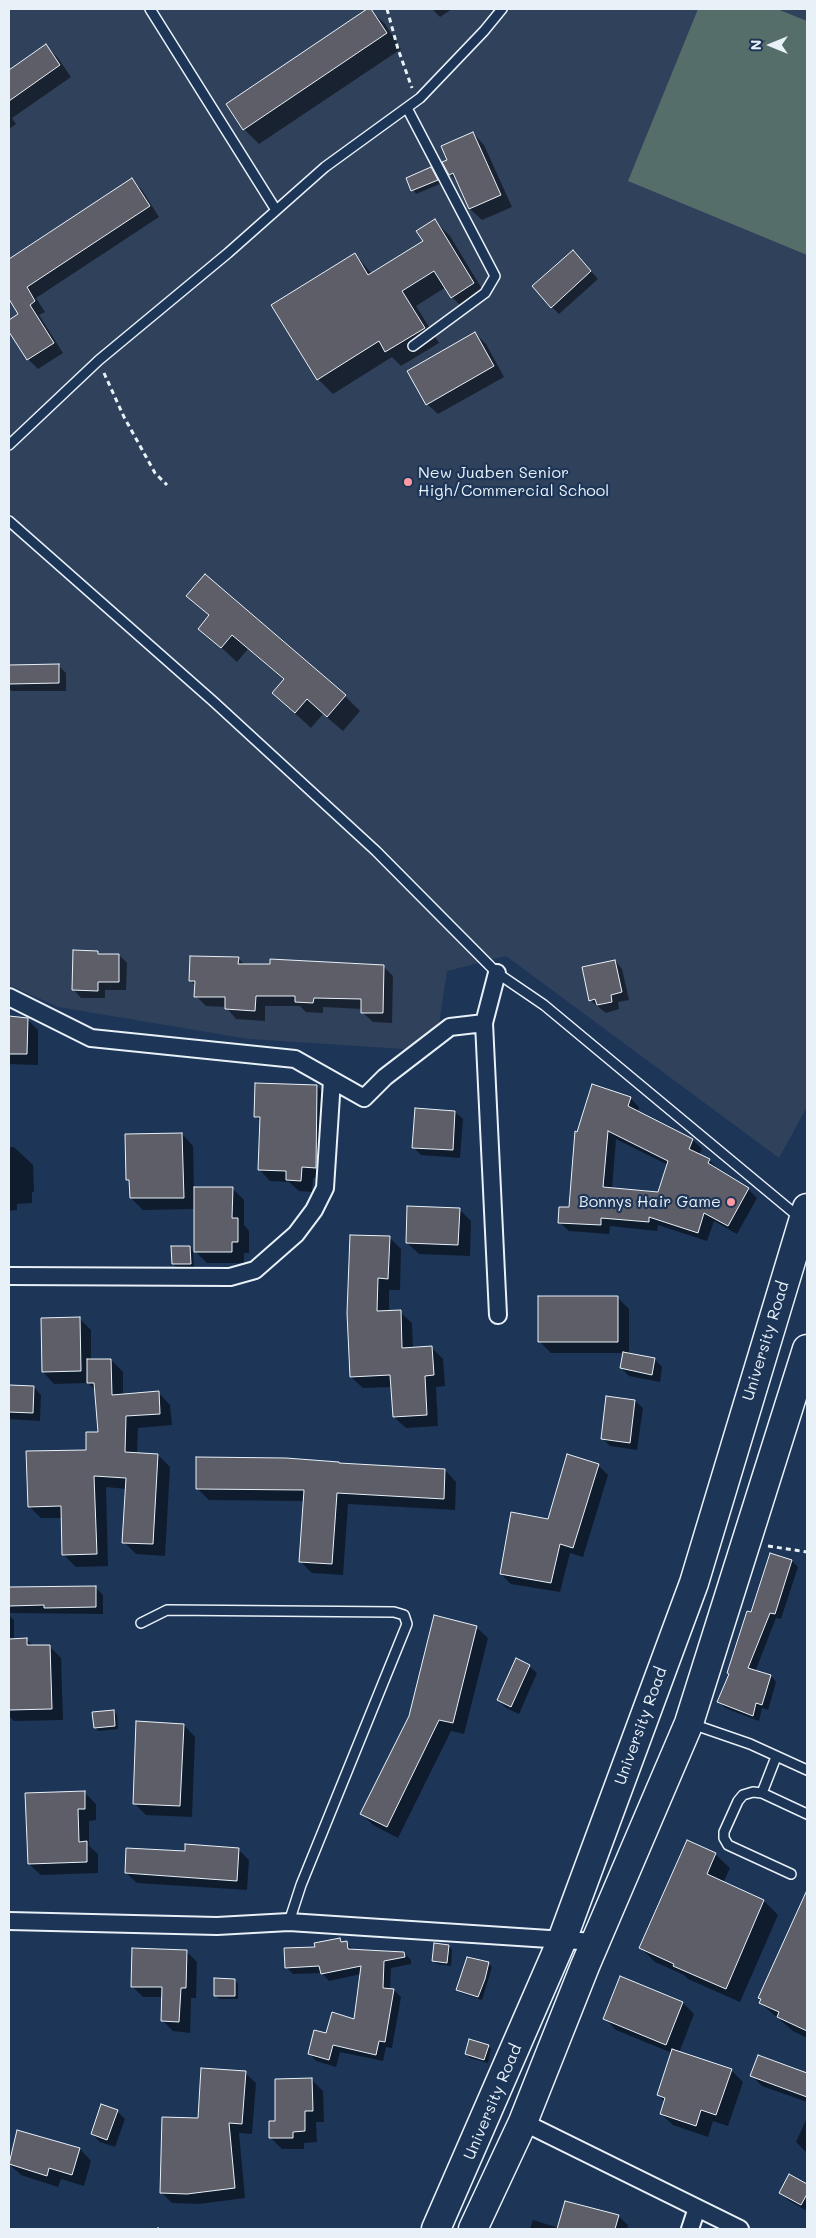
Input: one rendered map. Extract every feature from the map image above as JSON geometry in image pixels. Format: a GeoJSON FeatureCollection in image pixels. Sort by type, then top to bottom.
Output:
{"type":"FeatureCollection","features":[{"type":"Feature","properties":{"kind":"highway","name":"University Road"},"geometry":{"type":"LineString","coordinates":[[436,2229],[562,1940],[694,1583],[805,1214]]}},
{"type":"Feature","properties":{"kind":"highway","name":"University Road"},"geometry":{"type":"LineString","coordinates":[[473,2229],[523,2122],[595,1942],[689,1723],[807,1349]]}},
{"type":"Feature","properties":{"kind":"highway"},"geometry":{"type":"LineString","coordinates":[[542,1988],[571,2000]]}},
{"type":"Feature","properties":{"kind":"street"},"geometry":{"type":"LineString","coordinates":[[497,973],[484,1023],[498,1315]]}},
{"type":"Feature","properties":{"kind":"street"},"geometry":{"type":"LineString","coordinates":[[9,997],[91,1038],[295,1059],[364,1098],[385,1077],[450,1027],[484,1023]]}},
{"type":"Feature","properties":{"kind":"street"},"geometry":{"type":"LineString","coordinates":[[9,1276],[230,1277],[255,1270],[296,1234],[314,1210],[325,1188],[332,1080]]}},
{"type":"Feature","properties":{"kind":"street"},"geometry":{"type":"LineString","coordinates":[[9,1921],[217,1926],[289,1922],[595,1942]]}},
{"type":"Feature","properties":{"kind":"street"},"geometry":{"type":"LineString","coordinates":[[523,2122],[740,2229]]}},
{"type":"Feature","properties":{"kind":"street"},"geometry":{"type":"LineString","coordinates":[[690,2229],[697,2208]]}},
{"type":"Feature","properties":{"kind":"lane"},"geometry":{"type":"LineString","coordinates":[[150,9],[276,210]]}},
{"type":"Feature","properties":{"kind":"lane"},"geometry":{"type":"LineString","coordinates":[[9,445],[99,360],[325,168],[416,101],[484,31],[502,9]]}},
{"type":"Feature","properties":{"kind":"lane"},"geometry":{"type":"LineString","coordinates":[[407,108],[495,276],[485,294],[413,346]]}},
{"type":"Feature","properties":{"kind":"lane"},"geometry":{"type":"LineString","coordinates":[[9,521],[214,702],[376,851],[497,973],[544,1005],[805,1214]]}},
{"type":"Feature","properties":{"kind":"lane"},"geometry":{"type":"LineString","coordinates":[[141,1623],[167,1610],[394,1612],[404,1615],[406,1624],[301,1885],[289,1922]]}},
{"type":"Feature","properties":{"kind":"lane"},"geometry":{"type":"LineString","coordinates":[[689,1723],[750,1744],[807,1770]]}},
{"type":"Feature","properties":{"kind":"lane"},"geometry":{"type":"LineString","coordinates":[[762,1793],[776,1757]]}},
{"type":"Feature","properties":{"kind":"lane"},"geometry":{"type":"LineString","coordinates":[[791,1874],[728,1845],[724,1838],[724,1832],[738,1801],[754,1792],[762,1793],[807,1814]]}},
{"type":"Feature","properties":{"kind":"path"},"geometry":{"type":"LineString","coordinates":[[387,9],[398,49],[416,101]]}},
{"type":"Feature","properties":{"kind":"path"},"geometry":{"type":"LineString","coordinates":[[99,360],[128,425],[154,473],[167,485]]}},
{"type":"Feature","properties":{"kind":"path"},"geometry":{"type":"LineString","coordinates":[[746,1542],[807,1552]]}},
{"type":"Feature","properties":{"kind":"shaded area","name":"New Juaben Senior High/Commercial School"},"geometry":{"type":"Polygon","coordinates":[[[9,9],[807,9],[807,1107],[779,1158],[506,956],[447,971],[435,1051],[249,1039],[58,1007],[9,985],[9,9]]]}},
{"type":"Feature","properties":{"kind":"green space"},"geometry":{"type":"Polygon","coordinates":[[[698,9],[777,9],[807,21],[807,255],[628,181],[698,9]]]}},
{"type":"Feature","properties":{"kind":"building"},"geometry":{"type":"Polygon","coordinates":[[[367,9],[371,9],[387,33],[243,130],[226,104],[367,9]]]}},
{"type":"Feature","properties":{"kind":"building"},"geometry":{"type":"Polygon","coordinates":[[[46,44],[60,65],[9,101],[9,70],[46,44]]]}},
{"type":"Feature","properties":{"kind":"building"},"geometry":{"type":"Polygon","coordinates":[[[473,132],[501,195],[469,209],[453,173],[449,175],[442,162],[447,160],[441,146],[473,132]]]}},
{"type":"Feature","properties":{"kind":"building"},"geometry":{"type":"Polygon","coordinates":[[[431,167],[438,180],[411,191],[406,178],[431,167]]]}},
{"type":"Feature","properties":{"kind":"building"},"geometry":{"type":"Polygon","coordinates":[[[132,178],[150,206],[27,287],[35,301],[30,305],[54,343],[27,360],[9,332],[9,320],[18,314],[9,299],[9,259],[132,178]]]}},
{"type":"Feature","properties":{"kind":"building"},"geometry":{"type":"Polygon","coordinates":[[[435,219],[474,283],[451,298],[434,271],[402,291],[425,328],[385,352],[379,341],[317,380],[271,305],[355,253],[368,275],[423,241],[416,231],[435,219]]]}},
{"type":"Feature","properties":{"kind":"building"},"geometry":{"type":"Polygon","coordinates":[[[573,250],[591,271],[551,308],[532,286],[573,250]]]}},
{"type":"Feature","properties":{"kind":"building"},"geometry":{"type":"Polygon","coordinates":[[[475,332],[494,366],[426,405],[407,371],[475,332]]]}},
{"type":"Feature","properties":{"kind":"building"},"geometry":{"type":"Polygon","coordinates":[[[205,574],[346,695],[327,717],[307,699],[295,713],[272,693],[284,679],[232,635],[221,648],[198,629],[209,615],[186,596],[205,574]]]}},
{"type":"Feature","properties":{"kind":"building"},"geometry":{"type":"Polygon","coordinates":[[[59,664],[59,683],[9,684],[9,665],[59,664]]]}},
{"type":"Feature","properties":{"kind":"building"},"geometry":{"type":"Polygon","coordinates":[[[73,950],[98,951],[98,954],[119,954],[119,982],[98,982],[98,991],[72,990],[73,950]]]}},
{"type":"Feature","properties":{"kind":"building"},"geometry":{"type":"Polygon","coordinates":[[[190,956],[239,957],[238,964],[270,964],[270,959],[384,965],[383,1013],[361,1013],[361,999],[314,998],[313,1003],[295,1002],[295,996],[256,996],[255,1011],[225,1009],[225,997],[194,997],[195,981],[189,981],[190,956]]]}},
{"type":"Feature","properties":{"kind":"building"},"geometry":{"type":"Polygon","coordinates":[[[615,960],[622,992],[611,995],[612,1002],[597,1005],[595,999],[589,1001],[582,967],[615,960]]]}},
{"type":"Feature","properties":{"kind":"building"},"geometry":{"type":"Polygon","coordinates":[[[9,1016],[28,1018],[27,1054],[9,1054],[9,1016]]]}},
{"type":"Feature","properties":{"kind":"building"},"geometry":{"type":"Polygon","coordinates":[[[255,1083],[317,1085],[316,1168],[302,1167],[301,1181],[286,1180],[286,1171],[258,1170],[260,1117],[254,1117],[255,1083]]]}},
{"type":"Feature","properties":{"kind":"building"},"geometry":{"type":"Polygon","coordinates":[[[592,1084],[631,1097],[628,1106],[693,1139],[689,1149],[710,1159],[708,1163],[749,1188],[728,1226],[704,1213],[698,1233],[649,1217],[649,1222],[601,1218],[601,1225],[558,1223],[559,1207],[569,1207],[575,1131],[577,1132],[592,1084]],[[608,1131],[603,1187],[658,1192],[668,1161],[608,1131]]]}},
{"type":"Feature","properties":{"kind":"building"},"geometry":{"type":"Polygon","coordinates":[[[415,1108],[455,1111],[453,1150],[412,1148],[415,1108]]]}},
{"type":"Feature","properties":{"kind":"building"},"geometry":{"type":"Polygon","coordinates":[[[182,1133],[184,1198],[130,1198],[129,1180],[126,1180],[125,1134],[182,1133]]]}},
{"type":"Feature","properties":{"kind":"building"},"geometry":{"type":"Polygon","coordinates":[[[194,1187],[233,1187],[232,1218],[238,1218],[238,1242],[232,1242],[232,1252],[194,1252],[194,1187]]]}},
{"type":"Feature","properties":{"kind":"building"},"geometry":{"type":"Polygon","coordinates":[[[407,1206],[460,1208],[458,1245],[406,1243],[407,1206]]]}},
{"type":"Feature","properties":{"kind":"building"},"geometry":{"type":"Polygon","coordinates":[[[350,1235],[390,1236],[388,1279],[378,1278],[377,1311],[401,1310],[402,1348],[432,1346],[434,1375],[425,1376],[427,1415],[393,1417],[390,1375],[350,1377],[347,1313],[350,1235]]]}},
{"type":"Feature","properties":{"kind":"building"},"geometry":{"type":"Polygon","coordinates":[[[171,1246],[190,1246],[191,1264],[172,1264],[171,1246]]]}},
{"type":"Feature","properties":{"kind":"building"},"geometry":{"type":"Polygon","coordinates":[[[538,1296],[618,1296],[618,1342],[538,1342],[538,1296]]]}},
{"type":"Feature","properties":{"kind":"building"},"geometry":{"type":"Polygon","coordinates":[[[80,1317],[81,1371],[42,1372],[41,1318],[80,1317]]]}},
{"type":"Feature","properties":{"kind":"building"},"geometry":{"type":"Polygon","coordinates":[[[623,1352],[655,1358],[652,1375],[620,1368],[623,1352]]]}},
{"type":"Feature","properties":{"kind":"building"},"geometry":{"type":"Polygon","coordinates":[[[87,1359],[111,1359],[112,1395],[159,1391],[160,1414],[126,1416],[125,1452],[158,1454],[153,1544],[122,1543],[126,1478],[94,1476],[97,1554],[62,1555],[61,1506],[28,1507],[26,1451],[86,1450],[86,1432],[98,1432],[94,1383],[87,1383],[87,1359]]]}},
{"type":"Feature","properties":{"kind":"building"},"geometry":{"type":"Polygon","coordinates":[[[9,1385],[34,1386],[33,1413],[9,1412],[9,1385]]]}},
{"type":"Feature","properties":{"kind":"building"},"geometry":{"type":"Polygon","coordinates":[[[606,1396],[635,1400],[630,1443],[601,1439],[606,1396]]]}},
{"type":"Feature","properties":{"kind":"building"},"geometry":{"type":"Polygon","coordinates":[[[567,1454],[599,1464],[573,1548],[560,1544],[551,1583],[500,1574],[511,1512],[548,1519],[567,1454]]]}},
{"type":"Feature","properties":{"kind":"building"},"geometry":{"type":"Polygon","coordinates":[[[196,1457],[286,1458],[445,1469],[444,1499],[337,1493],[332,1564],[299,1562],[304,1490],[196,1489],[196,1457]]]}},
{"type":"Feature","properties":{"kind":"building"},"geometry":{"type":"Polygon","coordinates":[[[770,1553],[792,1560],[775,1614],[770,1613],[748,1668],[771,1675],[762,1705],[756,1703],[753,1716],[717,1702],[729,1674],[727,1673],[747,1611],[751,1612],[770,1553]]]}},
{"type":"Feature","properties":{"kind":"building"},"geometry":{"type":"Polygon","coordinates":[[[96,1586],[96,1607],[44,1608],[44,1605],[9,1606],[9,1587],[96,1586]]]}},
{"type":"Feature","properties":{"kind":"building"},"geometry":{"type":"Polygon","coordinates":[[[434,1615],[477,1626],[453,1723],[439,1720],[387,1827],[360,1814],[409,1716],[434,1615]]]}},
{"type":"Feature","properties":{"kind":"building"},"geometry":{"type":"Polygon","coordinates":[[[27,1638],[27,1645],[50,1645],[52,1709],[9,1710],[9,1639],[27,1638]]]}},
{"type":"Feature","properties":{"kind":"building"},"geometry":{"type":"Polygon","coordinates":[[[516,1658],[530,1665],[511,1707],[497,1700],[516,1658]]]}},
{"type":"Feature","properties":{"kind":"building"},"geometry":{"type":"Polygon","coordinates":[[[114,1710],[115,1726],[94,1728],[92,1712],[114,1710]]]}},
{"type":"Feature","properties":{"kind":"building"},"geometry":{"type":"Polygon","coordinates":[[[136,1721],[184,1724],[180,1806],[133,1804],[136,1721]]]}},
{"type":"Feature","properties":{"kind":"building"},"geometry":{"type":"Polygon","coordinates":[[[85,1791],[85,1809],[78,1809],[79,1842],[87,1841],[87,1862],[28,1864],[25,1793],[85,1791]]]}},
{"type":"Feature","properties":{"kind":"building"},"geometry":{"type":"Polygon","coordinates":[[[687,1840],[716,1853],[707,1874],[764,1900],[726,1989],[673,1966],[674,1964],[639,1948],[687,1840]]]}},
{"type":"Feature","properties":{"kind":"building"},"geometry":{"type":"Polygon","coordinates":[[[185,1844],[239,1848],[237,1881],[125,1873],[126,1848],[185,1851],[185,1844]]]}},
{"type":"Feature","properties":{"kind":"building"},"geometry":{"type":"Polygon","coordinates":[[[807,1890],[807,2031],[777,2017],[779,2012],[759,2003],[761,1999],[758,1998],[807,1890]]]}},
{"type":"Feature","properties":{"kind":"building"},"geometry":{"type":"Polygon","coordinates":[[[340,1938],[341,1942],[347,1941],[348,1949],[404,1952],[405,1957],[384,1961],[383,1988],[394,1989],[385,2042],[379,2041],[376,2055],[333,2045],[329,2060],[308,2054],[314,2030],[326,2033],[332,2012],[354,2019],[361,1966],[321,1974],[319,1966],[285,1968],[284,1948],[315,1947],[314,1943],[340,1938]]]}},
{"type":"Feature","properties":{"kind":"building"},"geometry":{"type":"Polygon","coordinates":[[[434,1943],[449,1945],[447,1963],[432,1961],[434,1943]]]}},
{"type":"Feature","properties":{"kind":"building"},"geometry":{"type":"Polygon","coordinates":[[[132,1948],[187,1950],[186,1988],[181,1988],[179,2022],[161,2021],[162,1987],[131,1987],[132,1948]]]}},
{"type":"Feature","properties":{"kind":"building"},"geometry":{"type":"Polygon","coordinates":[[[467,1957],[489,1962],[478,1997],[456,1990],[467,1957]]]}},
{"type":"Feature","properties":{"kind":"building"},"geometry":{"type":"Polygon","coordinates":[[[620,1976],[683,2002],[666,2045],[603,2019],[620,1976]]]}},
{"type":"Feature","properties":{"kind":"building"},"geometry":{"type":"Polygon","coordinates":[[[214,1978],[235,1979],[235,1996],[214,1996],[214,1978]]]}},
{"type":"Feature","properties":{"kind":"building"},"geometry":{"type":"Polygon","coordinates":[[[469,2039],[489,2045],[484,2060],[465,2054],[469,2039]]]}},
{"type":"Feature","properties":{"kind":"building"},"geometry":{"type":"Polygon","coordinates":[[[672,2049],[732,2069],[716,2115],[701,2110],[696,2126],[660,2114],[665,2098],[657,2095],[672,2049]]]}},
{"type":"Feature","properties":{"kind":"building"},"geometry":{"type":"Polygon","coordinates":[[[758,2055],[807,2073],[807,2097],[750,2076],[758,2055]]]}},
{"type":"Feature","properties":{"kind":"building"},"geometry":{"type":"Polygon","coordinates":[[[201,2068],[246,2071],[242,2124],[229,2123],[235,2188],[187,2194],[160,2193],[162,2117],[198,2118],[201,2068]]]}},
{"type":"Feature","properties":{"kind":"building"},"geometry":{"type":"Polygon","coordinates":[[[312,2078],[313,2111],[305,2111],[305,2131],[293,2132],[293,2138],[269,2138],[269,2121],[275,2121],[275,2079],[312,2078]]]}},
{"type":"Feature","properties":{"kind":"building"},"geometry":{"type":"Polygon","coordinates":[[[101,2104],[118,2110],[107,2140],[91,2134],[101,2104]]]}},
{"type":"Feature","properties":{"kind":"building"},"geometry":{"type":"Polygon","coordinates":[[[17,2130],[80,2148],[72,2175],[49,2168],[47,2176],[9,2164],[17,2130]]]}},
{"type":"Feature","properties":{"kind":"building"},"geometry":{"type":"Polygon","coordinates":[[[789,2174],[807,2184],[807,2194],[801,2205],[779,2193],[789,2174]]]}},
{"type":"Feature","properties":{"kind":"building"},"geometry":{"type":"Polygon","coordinates":[[[565,2201],[619,2215],[615,2229],[557,2229],[565,2201]]]}},
{"type":"Feature","properties":{"kind":"place","name":"New Juaben Senior High/Commercial School"},"geometry":{"type":"Point","coordinates":[408,482]}},
{"type":"Feature","properties":{"kind":"place","name":"Bonnys Hair Game"},"geometry":{"type":"Point","coordinates":[731,1202]}}]}
